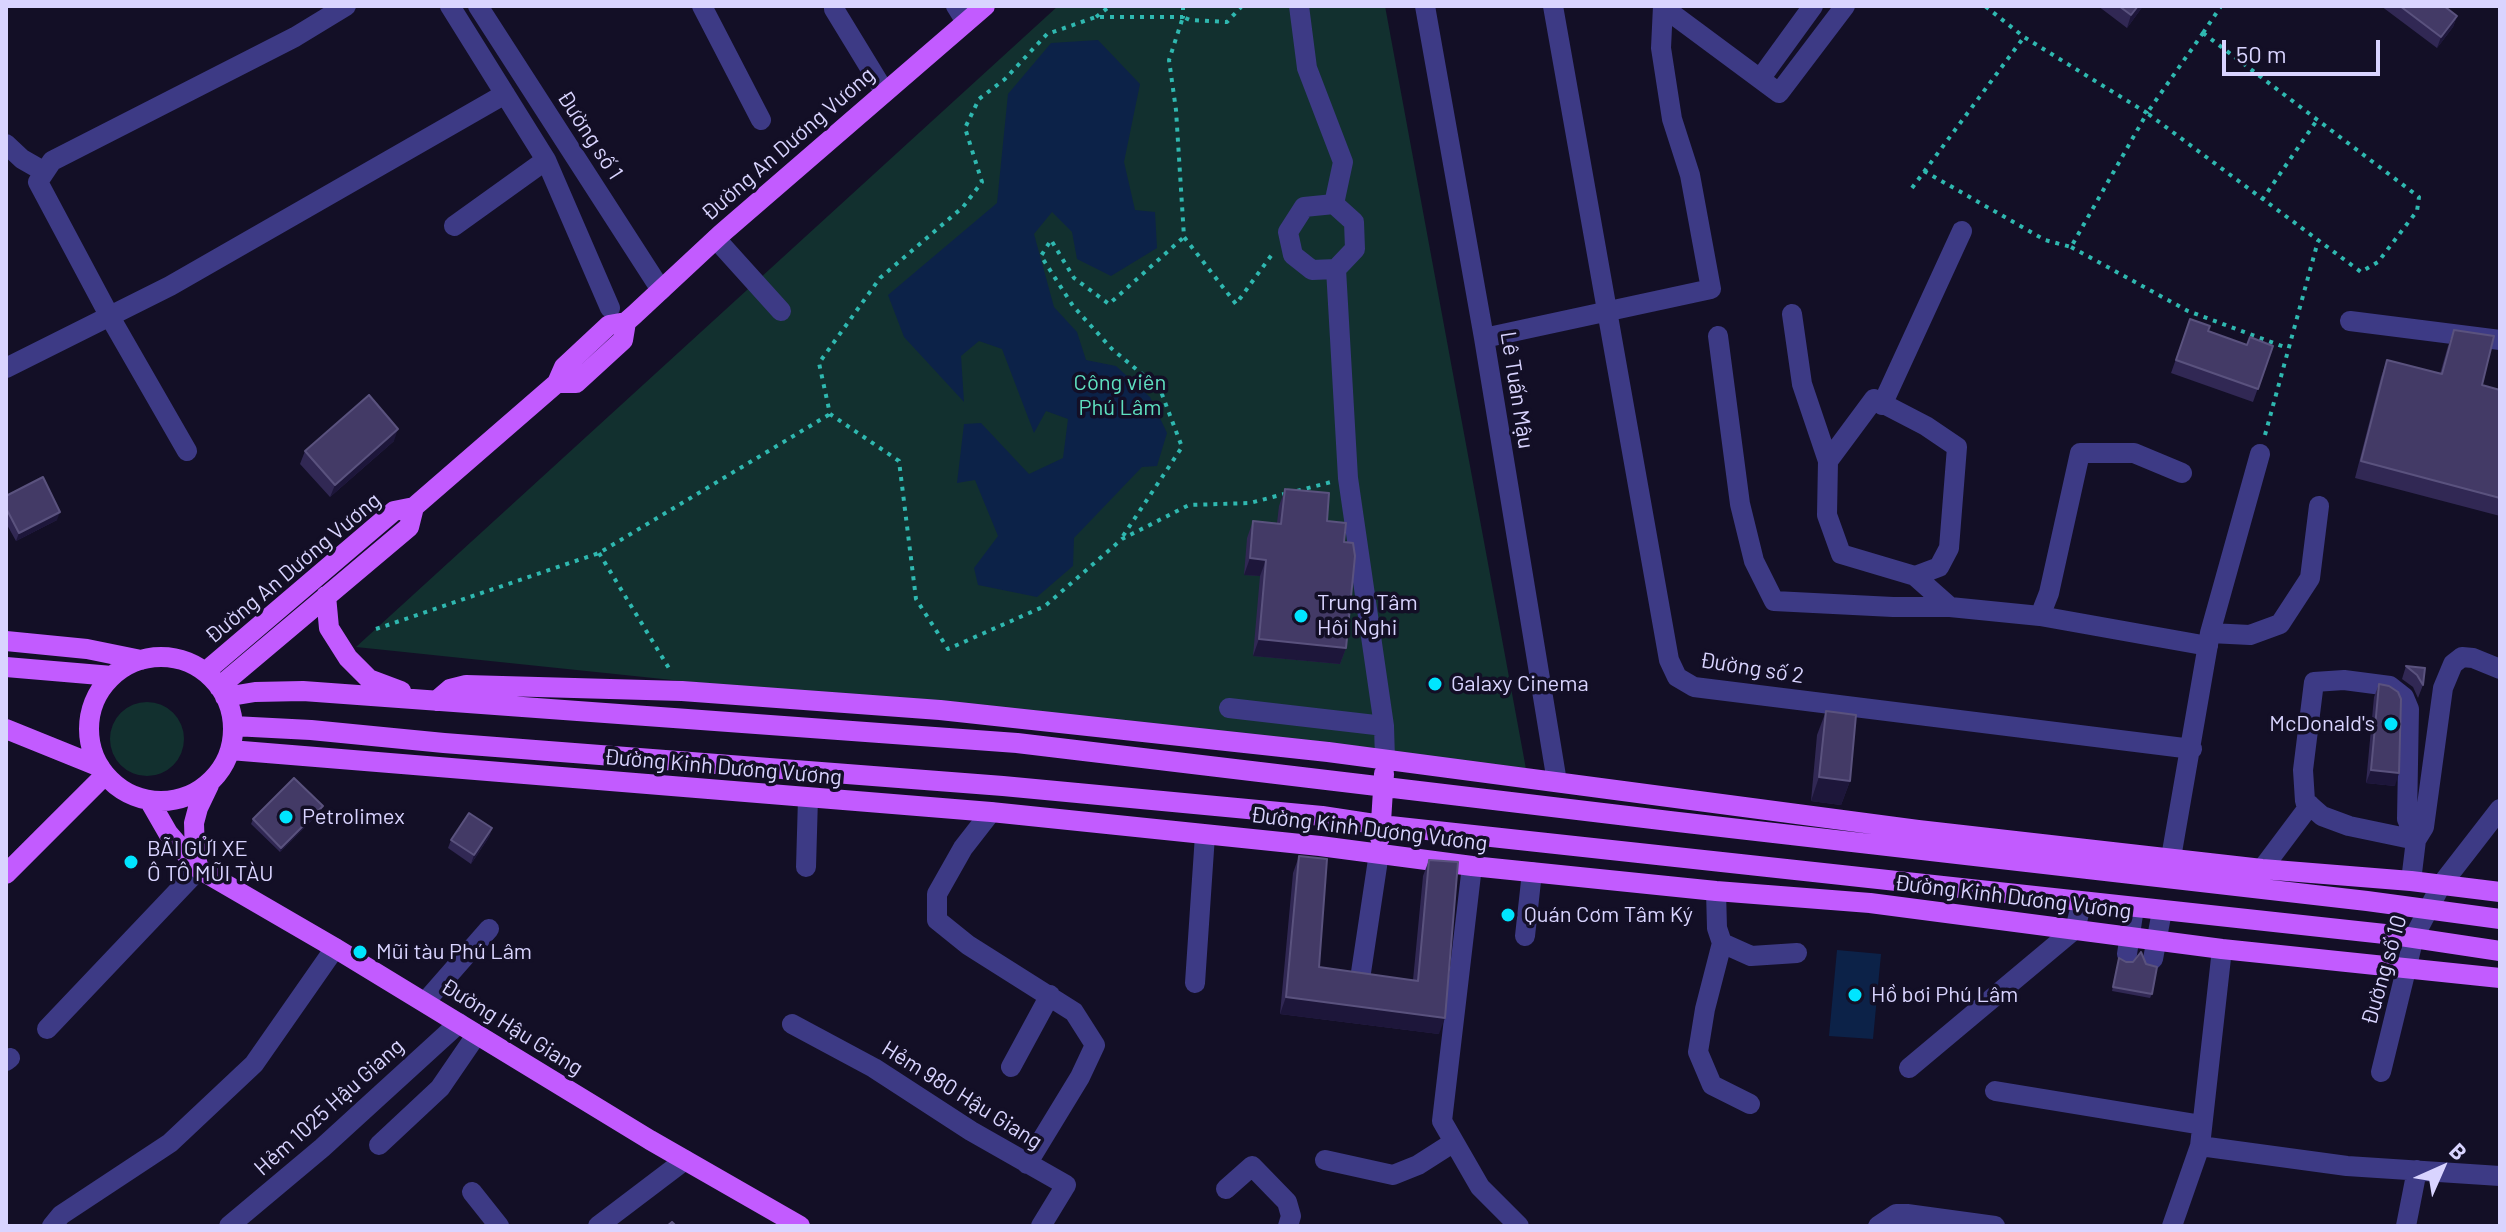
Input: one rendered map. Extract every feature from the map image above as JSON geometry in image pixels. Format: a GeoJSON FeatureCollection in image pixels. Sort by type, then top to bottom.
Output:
{"type":"FeatureCollection","features":[{"type":"Feature","properties":{"kind":"main road","name":"Đường An Dương Vương"},"geometry":{"type":"LineString","coordinates":[[216,685],[394,511],[414,507],[557,383],[564,367],[609,325],[626,322],[884,91],[961,14],[985,6]]}},
{"type":"Feature","properties":{"kind":"main road","name":"Đường An Dương Vương"},"geometry":{"type":"LineString","coordinates":[[216,685],[409,527],[414,507]]}},
{"type":"Feature","properties":{"kind":"main road"},"geometry":{"type":"LineString","coordinates":[[326,596],[329,628],[356,668],[379,684],[436,701]]}},
{"type":"Feature","properties":{"kind":"main road"},"geometry":{"type":"LineString","coordinates":[[6,641],[87,649],[141,660]]}},
{"type":"Feature","properties":{"kind":"main road"},"geometry":{"type":"LineString","coordinates":[[103,771],[90,742],[90,717],[98,694],[112,676],[141,660],[156,656],[185,662],[216,685],[233,726],[230,750],[204,793],[194,823],[199,869]]}},
{"type":"Feature","properties":{"kind":"main road"},"geometry":{"type":"LineString","coordinates":[[6,667],[112,676]]}},
{"type":"Feature","properties":{"kind":"main road","name":"Đường Kinh Dương Vương"},"geometry":{"type":"LineString","coordinates":[[216,685],[1017,743],[1561,808],[2169,869],[2262,869],[2500,892]]}},
{"type":"Feature","properties":{"kind":"main road","name":"Đường Kinh Dương Vương"},"geometry":{"type":"LineString","coordinates":[[436,701],[450,689],[466,685],[682,691],[940,710],[1385,759],[1918,830],[2500,919]]}},
{"type":"Feature","properties":{"kind":"main road","name":"Đường Kinh Dương Vương"},"geometry":{"type":"LineString","coordinates":[[233,726],[1003,786],[1322,816],[1381,825],[2414,937],[2500,951]]}},
{"type":"Feature","properties":{"kind":"main road"},"geometry":{"type":"LineString","coordinates":[[6,729],[103,771],[125,791],[149,800],[162,802],[183,798],[212,780]]}},
{"type":"Feature","properties":{"kind":"main road","name":"Đường Kinh Dương Vương"},"geometry":{"type":"LineString","coordinates":[[230,750],[991,812],[1379,853],[1472,866],[1870,903],[2075,929],[2129,945],[2155,949],[2222,949],[2500,978]]}},
{"type":"Feature","properties":{"kind":"main road"},"geometry":{"type":"LineString","coordinates":[[1379,853],[1385,759]]}},
{"type":"Feature","properties":{"kind":"main road"},"geometry":{"type":"LineString","coordinates":[[6,874],[103,771]]}},
{"type":"Feature","properties":{"kind":"main road"},"geometry":{"type":"LineString","coordinates":[[1557,782],[1561,808]]}},
{"type":"Feature","properties":{"kind":"main road","name":"Đường Hậu Giang"},"geometry":{"type":"LineString","coordinates":[[149,800],[168,833],[199,869],[800,1226]]}},
{"type":"Feature","properties":{"kind":"street"},"geometry":{"type":"LineString","coordinates":[[187,451],[110,317],[38,182],[52,161],[295,37],[346,6]]}},
{"type":"Feature","properties":{"kind":"street"},"geometry":{"type":"LineString","coordinates":[[450,6],[546,160],[610,308]]}},
{"type":"Feature","properties":{"kind":"street","name":"Đường số 1"},"geometry":{"type":"LineString","coordinates":[[478,6],[661,290]]}},
{"type":"Feature","properties":{"kind":"street"},"geometry":{"type":"LineString","coordinates":[[702,6],[761,120]]}},
{"type":"Feature","properties":{"kind":"street"},"geometry":{"type":"LineString","coordinates":[[1299,6],[1307,68],[1343,162],[1334,204]]}},
{"type":"Feature","properties":{"kind":"street","name":"Lê Tuấn Mậu"},"geometry":{"type":"LineString","coordinates":[[1425,6],[1484,338],[1557,782]]}},
{"type":"Feature","properties":{"kind":"street","name":"Đường số 2"},"geometry":{"type":"LineString","coordinates":[[1553,6],[1669,660],[1677,677],[1694,687],[2192,749]]}},
{"type":"Feature","properties":{"kind":"street"},"geometry":{"type":"LineString","coordinates":[[1484,338],[1711,289],[1690,175],[1672,119],[1661,48],[1663,6]]}},
{"type":"Feature","properties":{"kind":"street"},"geometry":{"type":"LineString","coordinates":[[1663,6],[1779,93],[1845,6]]}},
{"type":"Feature","properties":{"kind":"street"},"geometry":{"type":"LineString","coordinates":[[1760,79],[1813,6]]}},
{"type":"Feature","properties":{"kind":"street"},"geometry":{"type":"LineString","coordinates":[[834,9],[884,91]]}},
{"type":"Feature","properties":{"kind":"street"},"geometry":{"type":"LineString","coordinates":[[6,368],[170,286],[505,94]]}},
{"type":"Feature","properties":{"kind":"street"},"geometry":{"type":"LineString","coordinates":[[6,144],[22,159],[43,171]]}},
{"type":"Feature","properties":{"kind":"street"},"geometry":{"type":"LineString","coordinates":[[454,226],[546,160]]}},
{"type":"Feature","properties":{"kind":"street"},"geometry":{"type":"LineString","coordinates":[[1334,204],[1354,222],[1355,249],[1336,269],[1312,270],[1293,255],[1288,232],[1304,207],[1334,204]]}},
{"type":"Feature","properties":{"kind":"street"},"geometry":{"type":"LineString","coordinates":[[1882,405],[1962,231]]}},
{"type":"Feature","properties":{"kind":"street"},"geometry":{"type":"LineString","coordinates":[[716,239],[781,311]]}},
{"type":"Feature","properties":{"kind":"street"},"geometry":{"type":"LineString","coordinates":[[1336,269],[1348,478],[1384,726],[1385,759]]}},
{"type":"Feature","properties":{"kind":"street"},"geometry":{"type":"LineString","coordinates":[[1792,314],[1802,384],[1828,461],[1827,515],[1841,554],[1915,576],[1950,607]]}},
{"type":"Feature","properties":{"kind":"street"},"geometry":{"type":"LineString","coordinates":[[2350,321],[2500,340]]}},
{"type":"Feature","properties":{"kind":"street"},"geometry":{"type":"LineString","coordinates":[[1718,336],[1740,504],[1754,561],[1774,601],[1950,607],[2209,639],[2250,635],[2280,624],[2310,578],[2319,506]]}},
{"type":"Feature","properties":{"kind":"street"},"geometry":{"type":"LineString","coordinates":[[1828,461],[1874,399],[1926,426],[1957,447],[1953,528],[1949,548],[1939,567],[1915,576]]}},
{"type":"Feature","properties":{"kind":"street"},"geometry":{"type":"LineString","coordinates":[[2040,616],[2049,593],[2080,453],[2134,453],[2182,473]]}},
{"type":"Feature","properties":{"kind":"street"},"geometry":{"type":"LineString","coordinates":[[2169,869],[2209,639],[2260,454]]}},
{"type":"Feature","properties":{"kind":"street"},"geometry":{"type":"LineString","coordinates":[[2411,881],[2416,840],[2424,827],[2443,688],[2453,664],[2462,657],[2473,658],[2500,669]]}},
{"type":"Feature","properties":{"kind":"street"},"geometry":{"type":"LineString","coordinates":[[2344,680],[2390,686],[2404,697],[2409,709],[2407,819],[2416,840],[2349,826],[2322,816],[2305,801],[2303,770],[2314,682],[2344,680]]}},
{"type":"Feature","properties":{"kind":"street"},"geometry":{"type":"LineString","coordinates":[[1229,708],[1384,726]]}},
{"type":"Feature","properties":{"kind":"street"},"geometry":{"type":"LineString","coordinates":[[806,867],[808,798]]}},
{"type":"Feature","properties":{"kind":"street"},"geometry":{"type":"LineString","coordinates":[[2262,869],[2310,805]]}},
{"type":"Feature","properties":{"kind":"street","name":"Đường số 10"},"geometry":{"type":"LineString","coordinates":[[2381,1072],[2414,937],[2426,910],[2441,885],[2500,809]]}},
{"type":"Feature","properties":{"kind":"street"},"geometry":{"type":"LineString","coordinates":[[991,812],[963,848],[937,894],[937,920],[968,945],[1074,1012],[1095,1045],[1080,1077],[1027,1164]]}},
{"type":"Feature","properties":{"kind":"street"},"geometry":{"type":"LineString","coordinates":[[1195,983],[1205,835]]}},
{"type":"Feature","properties":{"kind":"street"},"geometry":{"type":"LineString","coordinates":[[1360,979],[1379,853]]}},
{"type":"Feature","properties":{"kind":"street"},"geometry":{"type":"LineString","coordinates":[[1472,866],[1442,1121],[1480,1187],[1519,1226]]}},
{"type":"Feature","properties":{"kind":"street"},"geometry":{"type":"LineString","coordinates":[[47,1029],[199,869]]}},
{"type":"Feature","properties":{"kind":"street"},"geometry":{"type":"LineString","coordinates":[[1525,936],[1532,872]]}},
{"type":"Feature","properties":{"kind":"street"},"geometry":{"type":"LineString","coordinates":[[1716,891],[1717,928],[1722,943],[1705,1009],[1698,1052],[1712,1085],[1750,1104]]}},
{"type":"Feature","properties":{"kind":"street"},"geometry":{"type":"LineString","coordinates":[[1909,1068],[2075,929],[2082,902]]}},
{"type":"Feature","properties":{"kind":"street"},"geometry":{"type":"LineString","coordinates":[[2129,945],[2134,908]]}},
{"type":"Feature","properties":{"kind":"street"},"geometry":{"type":"LineString","coordinates":[[2155,949],[2162,911]]}},
{"type":"Feature","properties":{"kind":"street"},"geometry":{"type":"LineString","coordinates":[[425,1002],[489,929]]}},
{"type":"Feature","properties":{"kind":"street"},"geometry":{"type":"LineString","coordinates":[[1722,943],[1751,956],[1797,953]]}},
{"type":"Feature","properties":{"kind":"street"},"geometry":{"type":"LineString","coordinates":[[52,1226],[61,1215],[170,1143],[254,1064],[335,948]]}},
{"type":"Feature","properties":{"kind":"street"},"geometry":{"type":"LineString","coordinates":[[2172,1226],[2200,1146],[2222,949]]}},
{"type":"Feature","properties":{"kind":"street"},"geometry":{"type":"LineString","coordinates":[[1011,1067],[1050,995]]}},
{"type":"Feature","properties":{"kind":"street","name":"Hẻm 1025 Hậu Giang"},"geometry":{"type":"LineString","coordinates":[[229,1226],[322,1148],[459,1023]]}},
{"type":"Feature","properties":{"kind":"street","name":"Hẻm 980 Hậu Giang"},"geometry":{"type":"LineString","coordinates":[[792,1024],[874,1068],[1066,1185],[1041,1226]]}},
{"type":"Feature","properties":{"kind":"street"},"geometry":{"type":"LineString","coordinates":[[379,1145],[440,1088],[477,1034]]}},
{"type":"Feature","properties":{"kind":"street"},"geometry":{"type":"LineString","coordinates":[[1995,1091],[2202,1125]]}},
{"type":"Feature","properties":{"kind":"street"},"geometry":{"type":"LineString","coordinates":[[1325,1160],[1393,1175],[1418,1165],[1454,1142]]}},
{"type":"Feature","properties":{"kind":"street"},"geometry":{"type":"LineString","coordinates":[[2200,1146],[2347,1166],[2500,1176]]}},
{"type":"Feature","properties":{"kind":"street"},"geometry":{"type":"LineString","coordinates":[[598,1226],[685,1160]]}},
{"type":"Feature","properties":{"kind":"street"},"geometry":{"type":"LineString","coordinates":[[1226,1189],[1252,1166],[1287,1202],[1291,1216],[1288,1226]]}},
{"type":"Feature","properties":{"kind":"street"},"geometry":{"type":"LineString","coordinates":[[2406,1226],[2417,1170]]}},
{"type":"Feature","properties":{"kind":"street"},"geometry":{"type":"LineString","coordinates":[[472,1192],[499,1226]]}},
{"type":"Feature","properties":{"kind":"street"},"geometry":{"type":"LineString","coordinates":[[1878,1226],[1896,1214],[1995,1226]]}},
{"type":"Feature","properties":{"kind":"path"},"geometry":{"type":"LineString","coordinates":[[1110,6],[1096,17],[1047,34],[1005,79],[979,99],[965,128],[982,182],[963,207],[880,278],[819,363],[830,414],[899,461],[916,599],[948,649],[1045,606],[1122,539],[1189,505],[1250,503],[1348,478]]}},
{"type":"Feature","properties":{"kind":"path"},"geometry":{"type":"LineString","coordinates":[[1183,6],[1183,17],[1169,60],[1176,110],[1184,237],[1236,304],[1288,232]]}},
{"type":"Feature","properties":{"kind":"path"},"geometry":{"type":"LineString","coordinates":[[1096,17],[1183,17],[1227,22],[1242,6]]}},
{"type":"Feature","properties":{"kind":"path"},"geometry":{"type":"LineString","coordinates":[[1985,6],[2024,37],[2147,113],[2361,272],[2378,262],[2417,211],[2419,197],[2203,33]]}},
{"type":"Feature","properties":{"kind":"path"},"geometry":{"type":"LineString","coordinates":[[2071,247],[2147,113],[2221,6]]}},
{"type":"Feature","properties":{"kind":"path"},"geometry":{"type":"LineString","coordinates":[[1912,188],[2024,37]]}},
{"type":"Feature","properties":{"kind":"path"},"geometry":{"type":"LineString","coordinates":[[2262,200],[2317,120]]}},
{"type":"Feature","properties":{"kind":"path"},"geometry":{"type":"LineString","coordinates":[[1924,171],[2045,240],[2071,247],[2188,311],[2287,348]]}},
{"type":"Feature","properties":{"kind":"path"},"geometry":{"type":"LineString","coordinates":[[1122,539],[1182,447],[1160,389],[1112,349],[1073,306],[1041,256],[1051,240],[1074,278],[1109,304],[1184,237]]}},
{"type":"Feature","properties":{"kind":"path"},"geometry":{"type":"LineString","coordinates":[[2260,454],[2318,241]]}},
{"type":"Feature","properties":{"kind":"path"},"geometry":{"type":"LineString","coordinates":[[376,629],[599,553],[830,414]]}},
{"type":"Feature","properties":{"kind":"path"},"geometry":{"type":"LineString","coordinates":[[599,553],[682,691]]}},
{"type":"Feature","properties":{"kind":"green space","name":"Công viên Phú Lâm"},"geometry":{"type":"Polygon","coordinates":[[[1058,6],[1385,6],[1526,769],[356,647],[1058,6]]]}},
{"type":"Feature","properties":{"kind":"green space"},"geometry":{"type":"Polygon","coordinates":[[[147,702],[168,708],[178,718],[184,739],[178,760],[168,770],[147,776],[126,770],[116,760],[110,739],[116,718],[126,708],[147,702]]]}},
{"type":"Feature","properties":{"kind":"water"},"geometry":{"type":"Polygon","coordinates":[[[1098,40],[1140,84],[1124,162],[1135,210],[1155,212],[1157,248],[1111,276],[1077,259],[1072,232],[1052,212],[1034,234],[1054,307],[1077,332],[1086,360],[1116,366],[1150,397],[1167,433],[1157,466],[1142,467],[1074,538],[1073,566],[1037,597],[978,585],[974,568],[998,536],[975,480],[957,483],[964,424],[981,423],[1029,474],[1063,458],[1068,419],[1046,411],[1034,433],[1002,349],[979,341],[961,356],[964,402],[904,337],[888,295],[997,203],[1008,94],[1051,43],[1098,40]]]}},
{"type":"Feature","properties":{"kind":"water","name":"Hồ bơi Phú Lâm"},"geometry":{"type":"Polygon","coordinates":[[[1837,950],[1881,954],[1873,1039],[1829,1036],[1837,950]]]}},
{"type":"Feature","properties":{"kind":"building"},"geometry":{"type":"Polygon","coordinates":[[[2119,6],[2138,6],[2131,15],[2119,6]]]}},
{"type":"Feature","properties":{"kind":"building"},"geometry":{"type":"Polygon","coordinates":[[[2400,6],[2444,6],[2457,16],[2441,37],[2400,6]]]}},
{"type":"Feature","properties":{"kind":"building"},"geometry":{"type":"Polygon","coordinates":[[[2190,319],[2210,326],[2208,331],[2247,345],[2250,337],[2273,346],[2258,389],[2176,360],[2190,319]]]}},
{"type":"Feature","properties":{"kind":"building"},"geometry":{"type":"Polygon","coordinates":[[[2454,330],[2494,336],[2482,385],[2500,390],[2500,498],[2361,461],[2387,360],[2442,374],[2454,330]]]}},
{"type":"Feature","properties":{"kind":"building"},"geometry":{"type":"Polygon","coordinates":[[[369,395],[398,429],[335,485],[305,451],[369,395]]]}},
{"type":"Feature","properties":{"kind":"building"},"geometry":{"type":"Polygon","coordinates":[[[43,477],[60,512],[19,533],[6,508],[6,496],[43,477]]]}},
{"type":"Feature","properties":{"kind":"building","name":"Trung Tâm Hôi Nghi"},"geometry":{"type":"Polygon","coordinates":[[[1285,489],[1329,493],[1327,521],[1346,523],[1344,542],[1353,543],[1355,556],[1346,648],[1259,639],[1266,560],[1250,558],[1253,521],[1281,524],[1285,489]]]}},
{"type":"Feature","properties":{"kind":"building"},"geometry":{"type":"Polygon","coordinates":[[[2406,666],[2425,668],[2423,685],[2417,675],[2406,666]]]}},
{"type":"Feature","properties":{"kind":"building"},"geometry":{"type":"Polygon","coordinates":[[[2379,684],[2398,692],[2401,699],[2399,773],[2371,770],[2379,684]]]}},
{"type":"Feature","properties":{"kind":"building"},"geometry":{"type":"Polygon","coordinates":[[[1826,711],[1856,715],[1850,781],[1819,777],[1826,711]]]}},
{"type":"Feature","properties":{"kind":"building","name":"Petrolimex"},"geometry":{"type":"Polygon","coordinates":[[[294,778],[323,806],[281,848],[253,819],[294,778]]]}},
{"type":"Feature","properties":{"kind":"building"},"geometry":{"type":"Polygon","coordinates":[[[469,813],[492,828],[474,855],[451,840],[469,813]]]}},
{"type":"Feature","properties":{"kind":"building"},"geometry":{"type":"Polygon","coordinates":[[[1299,856],[1327,859],[1319,967],[1418,981],[1429,860],[1458,862],[1445,1018],[1286,997],[1299,856]]]}},
{"type":"Feature","properties":{"kind":"building"},"geometry":{"type":"Polygon","coordinates":[[[2141,952],[2146,964],[2157,967],[2152,994],[2113,987],[2119,958],[2133,962],[2141,952]]]}},
{"type":"Feature","properties":{"kind":"place","name":"Trung Tâm Hôi Nghi"},"geometry":{"type":"Point","coordinates":[1301,616]}},
{"type":"Feature","properties":{"kind":"place","name":"Galaxy Cinema"},"geometry":{"type":"Point","coordinates":[1435,684]}},
{"type":"Feature","properties":{"kind":"place","name":"McDonald's"},"geometry":{"type":"Point","coordinates":[2391,724]}},
{"type":"Feature","properties":{"kind":"place","name":"Petrolimex"},"geometry":{"type":"Point","coordinates":[286,817]}},
{"type":"Feature","properties":{"kind":"place","name":"BÃI GỬI XE Ô TÔ MŨI TÀU"},"geometry":{"type":"Point","coordinates":[131,862]}},
{"type":"Feature","properties":{"kind":"place","name":"Quán Cơm Tâm Ký"},"geometry":{"type":"Point","coordinates":[1508,915]}},
{"type":"Feature","properties":{"kind":"place","name":"Mũi tàu Phú Lâm"},"geometry":{"type":"Point","coordinates":[360,952]}},
{"type":"Feature","properties":{"kind":"place","name":"Hồ bơi Phú Lâm"},"geometry":{"type":"Point","coordinates":[1855,995]}}]}
